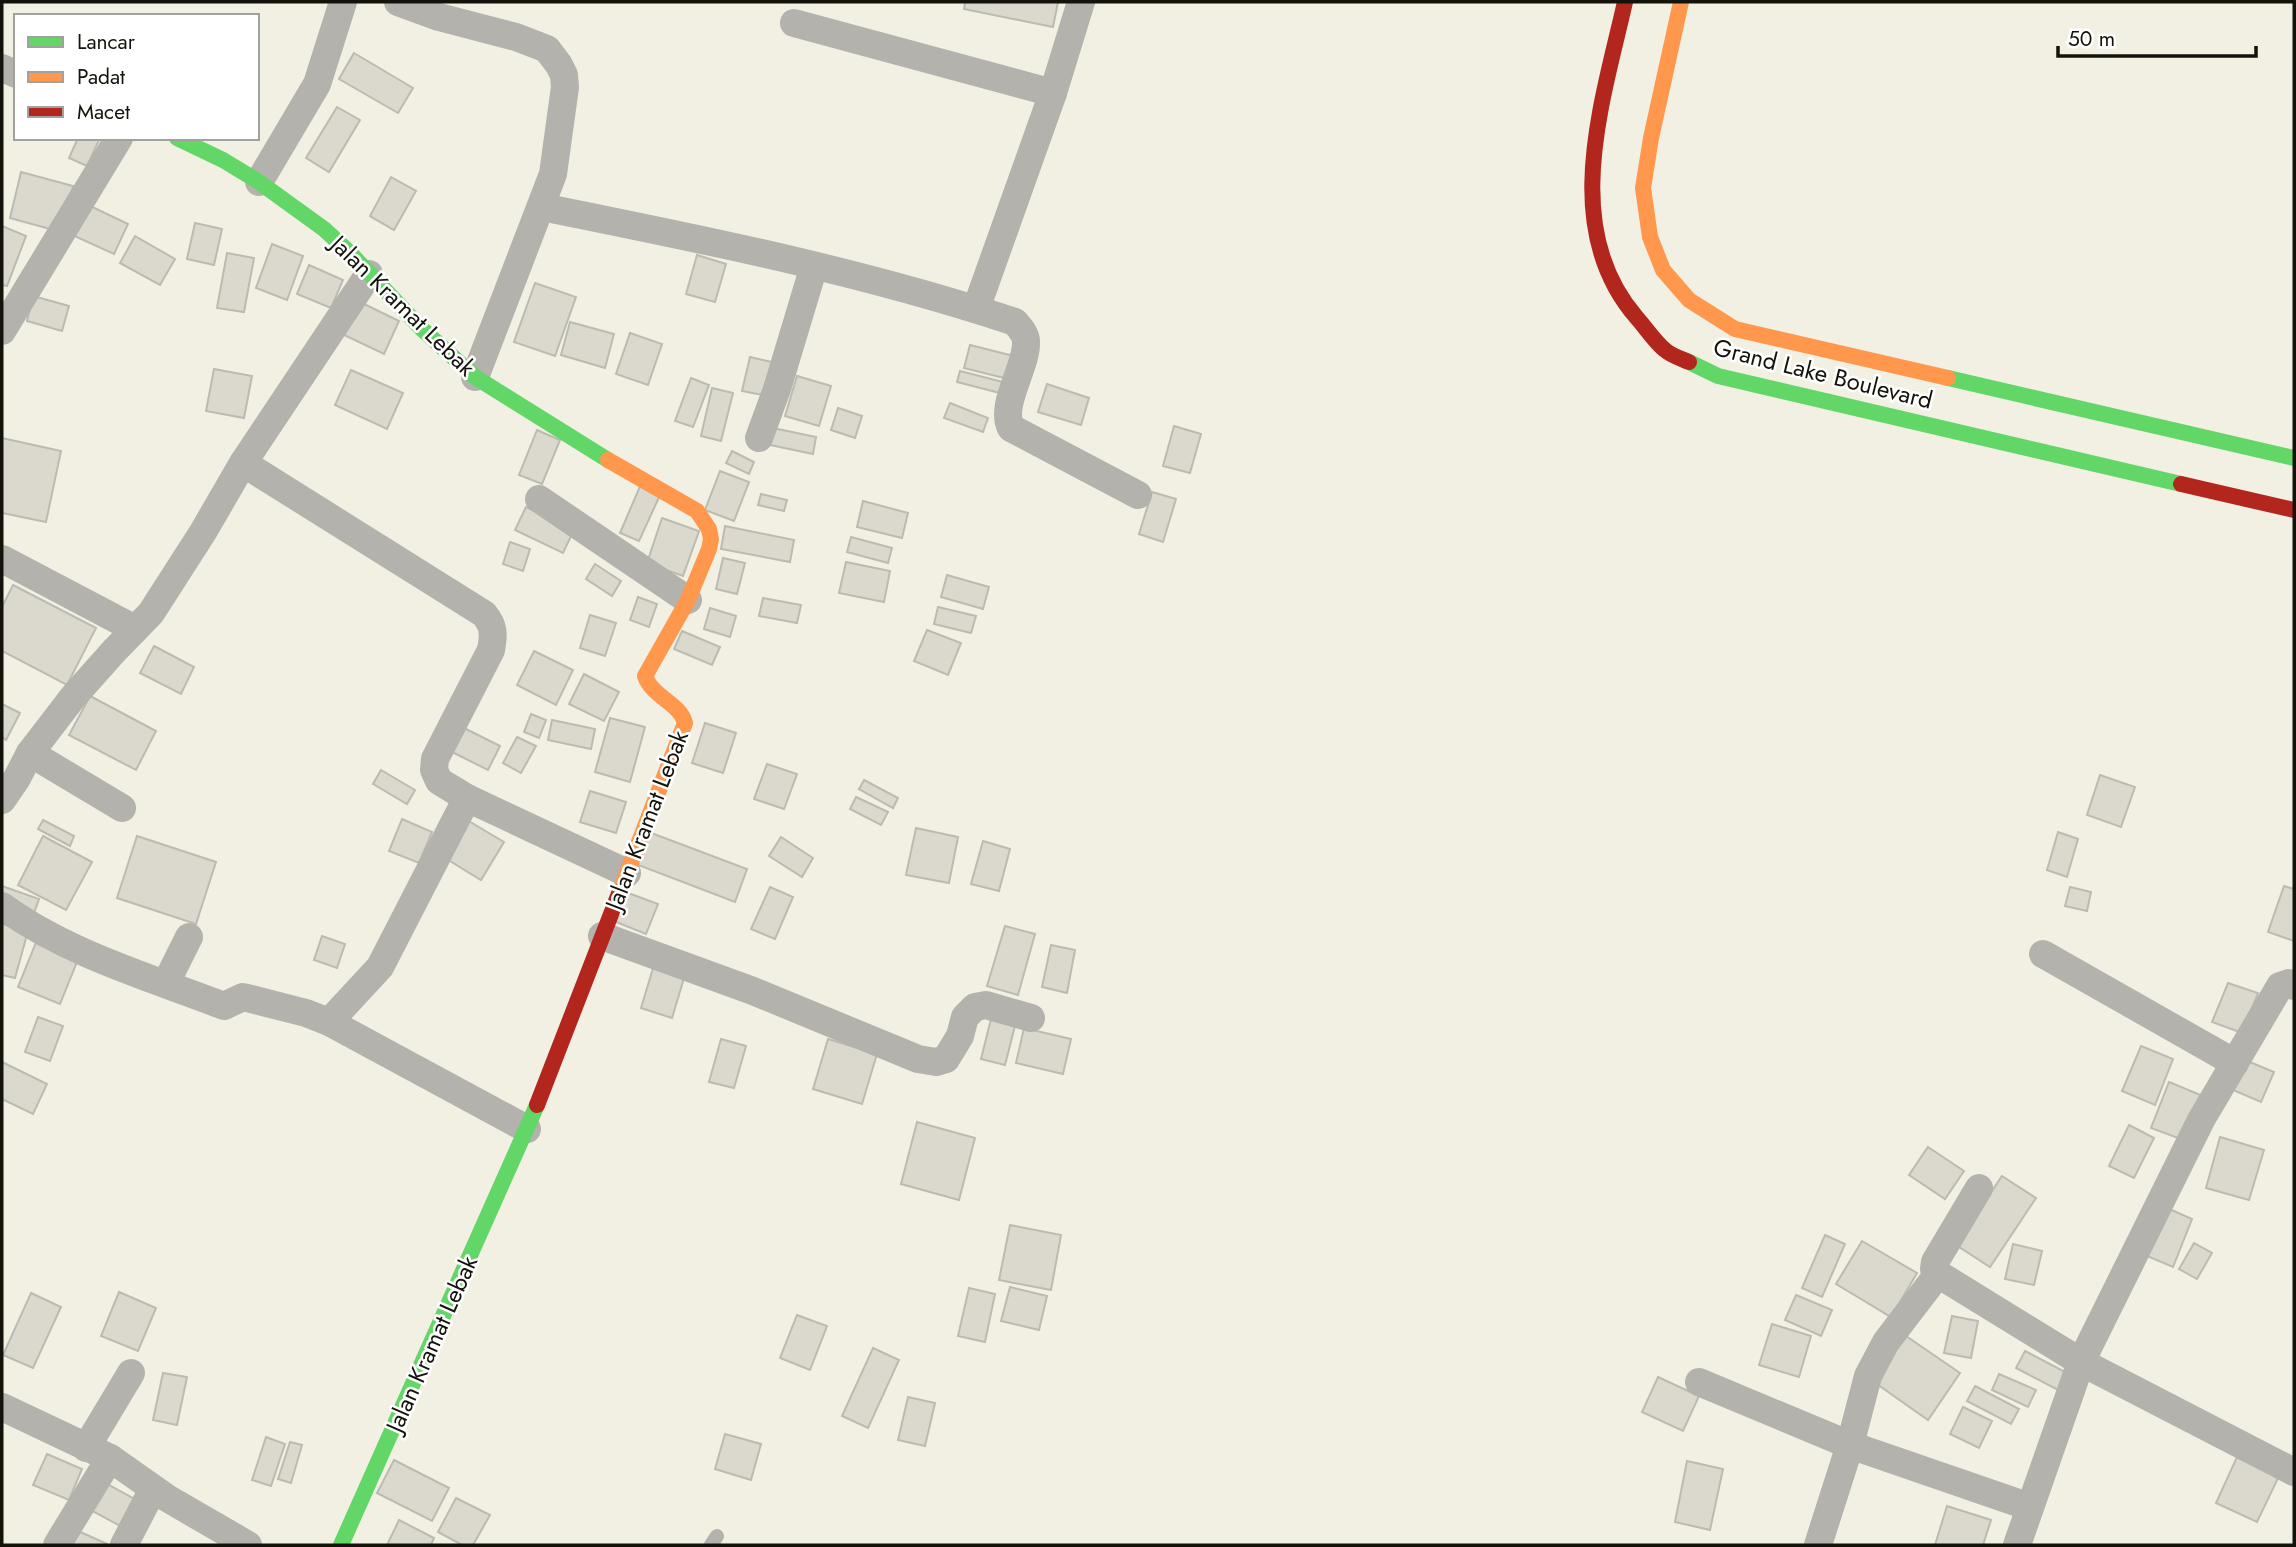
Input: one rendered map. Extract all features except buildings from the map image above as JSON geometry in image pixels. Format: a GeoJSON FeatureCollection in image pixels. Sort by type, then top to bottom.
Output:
{"type":"FeatureCollection","features":[{"type":"Feature","properties":{"kind":"street"},"geometry":{"type":"LineString","coordinates":[[259,182],[317,84],[342,2]]}},
{"type":"Feature","properties":{"kind":"street"},"geometry":{"type":"LineString","coordinates":[[398,2],[439,17],[516,37],[547,49],[555,57],[564,75],[565,87],[553,174],[475,377]]}},
{"type":"Feature","properties":{"kind":"street"},"geometry":{"type":"LineString","coordinates":[[976,309],[1053,93],[1081,2]]}},
{"type":"Feature","properties":{"kind":"street","name":"Grand Lake Boulevard"},"geometry":{"type":"LineString","coordinates":[[1625,2],[1595,137],[1591,203],[1603,260],[1624,303],[1667,351],[1718,376],[2138,466],[2294,510]]}},
{"type":"Feature","properties":{"kind":"street","name":"Grand Lake Boulevard"},"geometry":{"type":"LineString","coordinates":[[1681,2],[1651,138],[1643,188],[1650,237],[1663,270],[1689,300],[1735,329],[2147,430],[2294,458]]}},
{"type":"Feature","properties":{"kind":"street"},"geometry":{"type":"LineString","coordinates":[[794,23],[1053,93]]}},
{"type":"Feature","properties":{"kind":"street"},"geometry":{"type":"LineString","coordinates":[[2,331],[118,140]]}},
{"type":"Feature","properties":{"kind":"street","name":"Jalan Kramat Lebak"},"geometry":{"type":"LineString","coordinates":[[181,140],[223,160],[259,182],[324,229],[422,329],[475,377],[628,473],[697,511],[704,519],[711,539],[688,600],[646,676],[651,687],[685,718],[543,1092],[341,1545]]}},
{"type":"Feature","properties":{"kind":"street"},"geometry":{"type":"LineString","coordinates":[[542,207],[708,240],[976,309],[1016,322],[1026,340],[1024,357],[1008,410],[1007,420],[1011,428],[1138,495]]}},
{"type":"Feature","properties":{"kind":"street"},"geometry":{"type":"LineString","coordinates":[[759,438],[814,266]]}},
{"type":"Feature","properties":{"kind":"street"},"geometry":{"type":"LineString","coordinates":[[2,800],[30,753],[73,697],[151,613],[243,463],[369,274]]}},
{"type":"Feature","properties":{"kind":"street"},"geometry":{"type":"LineString","coordinates":[[243,463],[484,614],[491,624],[494,634],[491,650],[435,760],[434,769],[439,781],[467,798],[626,873]]}},
{"type":"Feature","properties":{"kind":"street"},"geometry":{"type":"LineString","coordinates":[[539,499],[688,600]]}},
{"type":"Feature","properties":{"kind":"street"},"geometry":{"type":"LineString","coordinates":[[2,559],[135,629]]}},
{"type":"Feature","properties":{"kind":"street"},"geometry":{"type":"LineString","coordinates":[[30,753],[122,808]]}},
{"type":"Feature","properties":{"kind":"street"},"geometry":{"type":"LineString","coordinates":[[329,1022],[380,967],[467,798]]}},
{"type":"Feature","properties":{"kind":"street"},"geometry":{"type":"LineString","coordinates":[[2,906],[15,916],[115,966],[224,1006],[243,997],[306,1013],[329,1022],[527,1129]]}},
{"type":"Feature","properties":{"kind":"street"},"geometry":{"type":"LineString","coordinates":[[602,936],[752,991],[918,1059],[936,1062],[946,1059],[960,1035],[965,1017],[975,1007],[986,1005],[1031,1018]]}},
{"type":"Feature","properties":{"kind":"street"},"geometry":{"type":"LineString","coordinates":[[166,983],[189,937]]}},
{"type":"Feature","properties":{"kind":"street"},"geometry":{"type":"LineString","coordinates":[[2043,954],[2235,1063]]}},
{"type":"Feature","properties":{"kind":"street"},"geometry":{"type":"LineString","coordinates":[[2017,1545],[2081,1362],[2201,1120],[2280,986],[2294,986]]}},
{"type":"Feature","properties":{"kind":"street"},"geometry":{"type":"LineString","coordinates":[[1979,1188],[1935,1262],[1934,1269],[1938,1274],[2081,1362],[2294,1472]]}},
{"type":"Feature","properties":{"kind":"street"},"geometry":{"type":"LineString","coordinates":[[1818,1545],[1850,1445],[1866,1383],[1886,1342],[1938,1274]]}},
{"type":"Feature","properties":{"kind":"street"},"geometry":{"type":"LineString","coordinates":[[57,1545],[131,1373]]}},
{"type":"Feature","properties":{"kind":"street"},"geometry":{"type":"LineString","coordinates":[[1699,1382],[1850,1445],[2030,1507]]}},
{"type":"Feature","properties":{"kind":"street"},"geometry":{"type":"LineString","coordinates":[[2,1407],[98,1453],[248,1545]]}},
{"type":"Feature","properties":{"kind":"street"},"geometry":{"type":"LineString","coordinates":[[124,1545],[153,1489]]}},
{"type":"Feature","properties":{"kind":"traffic: fast"},"geometry":{"type":"LineString","coordinates":[[181,140],[223,160],[259,182],[324,229],[422,329],[475,377],[608,460]]}},
{"type":"Feature","properties":{"kind":"traffic: fast"},"geometry":{"type":"LineString","coordinates":[[1689,362],[1718,376],[2181,484]]}},
{"type":"Feature","properties":{"kind":"traffic: fast"},"geometry":{"type":"LineString","coordinates":[[1948,378],[2294,458]]}},
{"type":"Feature","properties":{"kind":"traffic: fast"},"geometry":{"type":"LineString","coordinates":[[341,1545],[537,1105]]}},
{"type":"Feature","properties":{"kind":"traffic: slow"},"geometry":{"type":"LineString","coordinates":[[1681,2],[1651,138],[1643,188],[1650,237],[1663,270],[1689,300],[1735,329],[1948,378]]}},
{"type":"Feature","properties":{"kind":"traffic: slow"},"geometry":{"type":"LineString","coordinates":[[608,460],[697,511],[709,529],[711,539],[688,600],[645,676],[654,689],[678,710],[685,723],[620,891]]}},
{"type":"Feature","properties":{"kind":"traffic: jam"},"geometry":{"type":"LineString","coordinates":[[1625,2],[1606,82],[1593,165],[1593,206],[1599,245],[1613,283],[1637,318],[1665,350],[1689,362]]}},
{"type":"Feature","properties":{"kind":"traffic: jam"},"geometry":{"type":"LineString","coordinates":[[2181,484],[2294,510]]}},
{"type":"Feature","properties":{"kind":"traffic: jam"},"geometry":{"type":"LineString","coordinates":[[537,1105],[620,891]]}}]}
